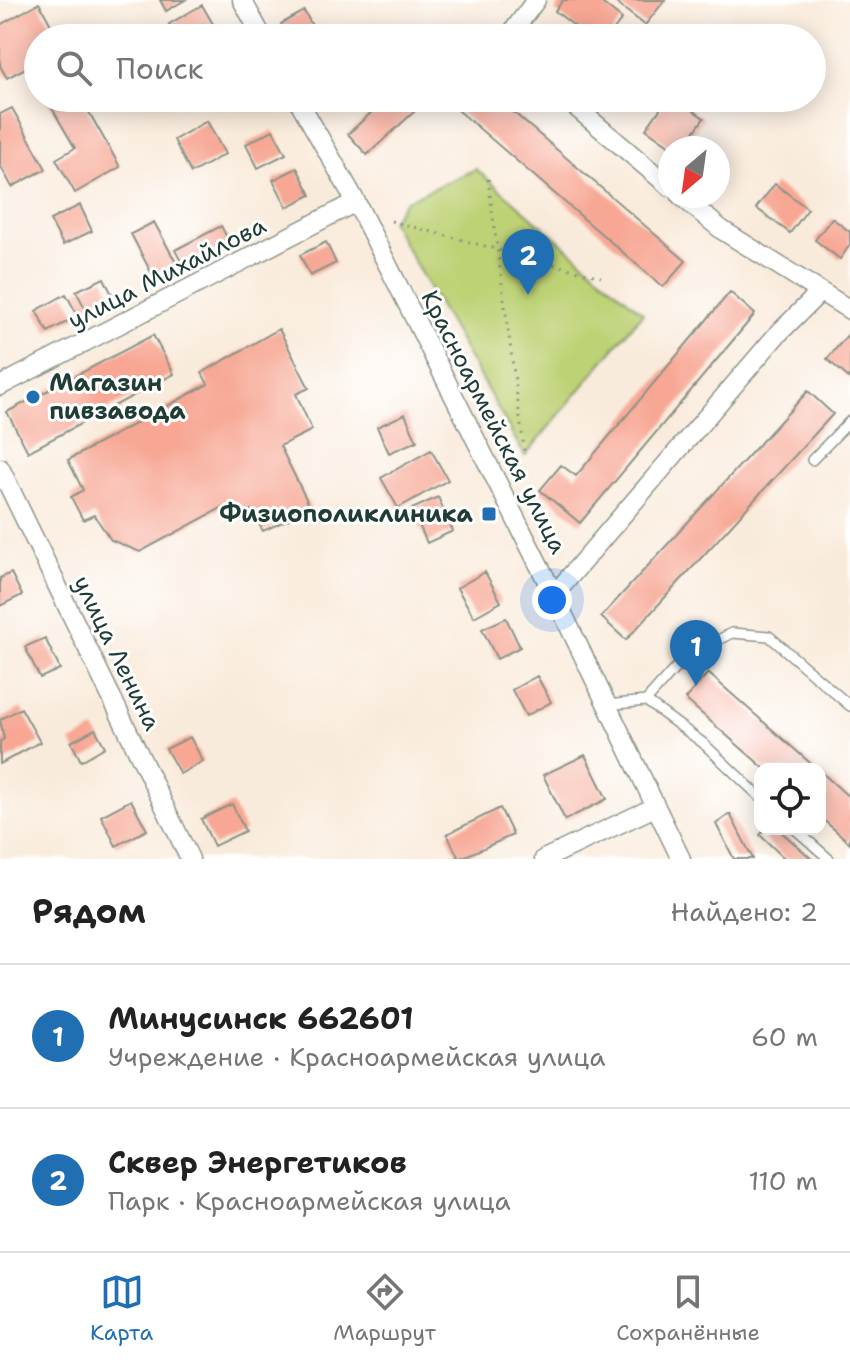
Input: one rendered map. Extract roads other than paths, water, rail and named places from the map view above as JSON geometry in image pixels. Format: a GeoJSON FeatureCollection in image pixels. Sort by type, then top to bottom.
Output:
{"type":"FeatureCollection","features":[{"type":"Feature","properties":{"kind":"street"},"geometry":{"type":"LineString","coordinates":[[242,0],[255,24]]}},
{"type":"Feature","properties":{"kind":"street"},"geometry":{"type":"LineString","coordinates":[[518,24],[536,0]]}},
{"type":"Feature","properties":{"kind":"street","name":"Красноармейская улица"},"geometry":{"type":"LineString","coordinates":[[305,112],[356,202],[554,595],[681,859]]}},
{"type":"Feature","properties":{"kind":"street"},"geometry":{"type":"LineString","coordinates":[[582,112],[658,177]]}},
{"type":"Feature","properties":{"kind":"street","name":"улица Михайлова"},"geometry":{"type":"LineString","coordinates":[[0,386],[356,202]]}},
{"type":"Feature","properties":{"kind":"street"},"geometry":{"type":"LineString","coordinates":[[695,208],[722,230],[850,310]]}},
{"type":"Feature","properties":{"kind":"street"},"geometry":{"type":"LineString","coordinates":[[554,595],[775,337],[820,292]]}},
{"type":"Feature","properties":{"kind":"street","name":"улица Ленина"},"geometry":{"type":"LineString","coordinates":[[0,468],[190,859]]}},
{"type":"Feature","properties":{"kind":"street"},"geometry":{"type":"LineString","coordinates":[[544,859],[655,807]]}},
{"type":"Feature","properties":{"kind":"lane"},"geometry":{"type":"LineString","coordinates":[[812,460],[850,421]]}},
{"type":"Feature","properties":{"kind":"lane"},"geometry":{"type":"LineString","coordinates":[[646,701],[686,656],[732,633],[769,636],[850,706]]}},
{"type":"Feature","properties":{"kind":"lane"},"geometry":{"type":"LineString","coordinates":[[606,705],[646,701],[703,743],[754,791]]}},
{"type":"Feature","properties":{"kind":"lane"},"geometry":{"type":"LineString","coordinates":[[802,835],[829,859]]}},
{"type":"Feature","properties":{"kind":"place","name":"Сквер Энергетиков"},"geometry":{"type":"Point","coordinates":[528,295]}},
{"type":"Feature","properties":{"kind":"place","name":"Магазин пивзавода"},"geometry":{"type":"Point","coordinates":[33,397]}},
{"type":"Feature","properties":{"kind":"place","name":"Физиополиклиника"},"geometry":{"type":"Point","coordinates":[489,514]}},
{"type":"Feature","properties":{"kind":"place","name":"Минусинск 662601"},"geometry":{"type":"Point","coordinates":[696,686]}}]}
